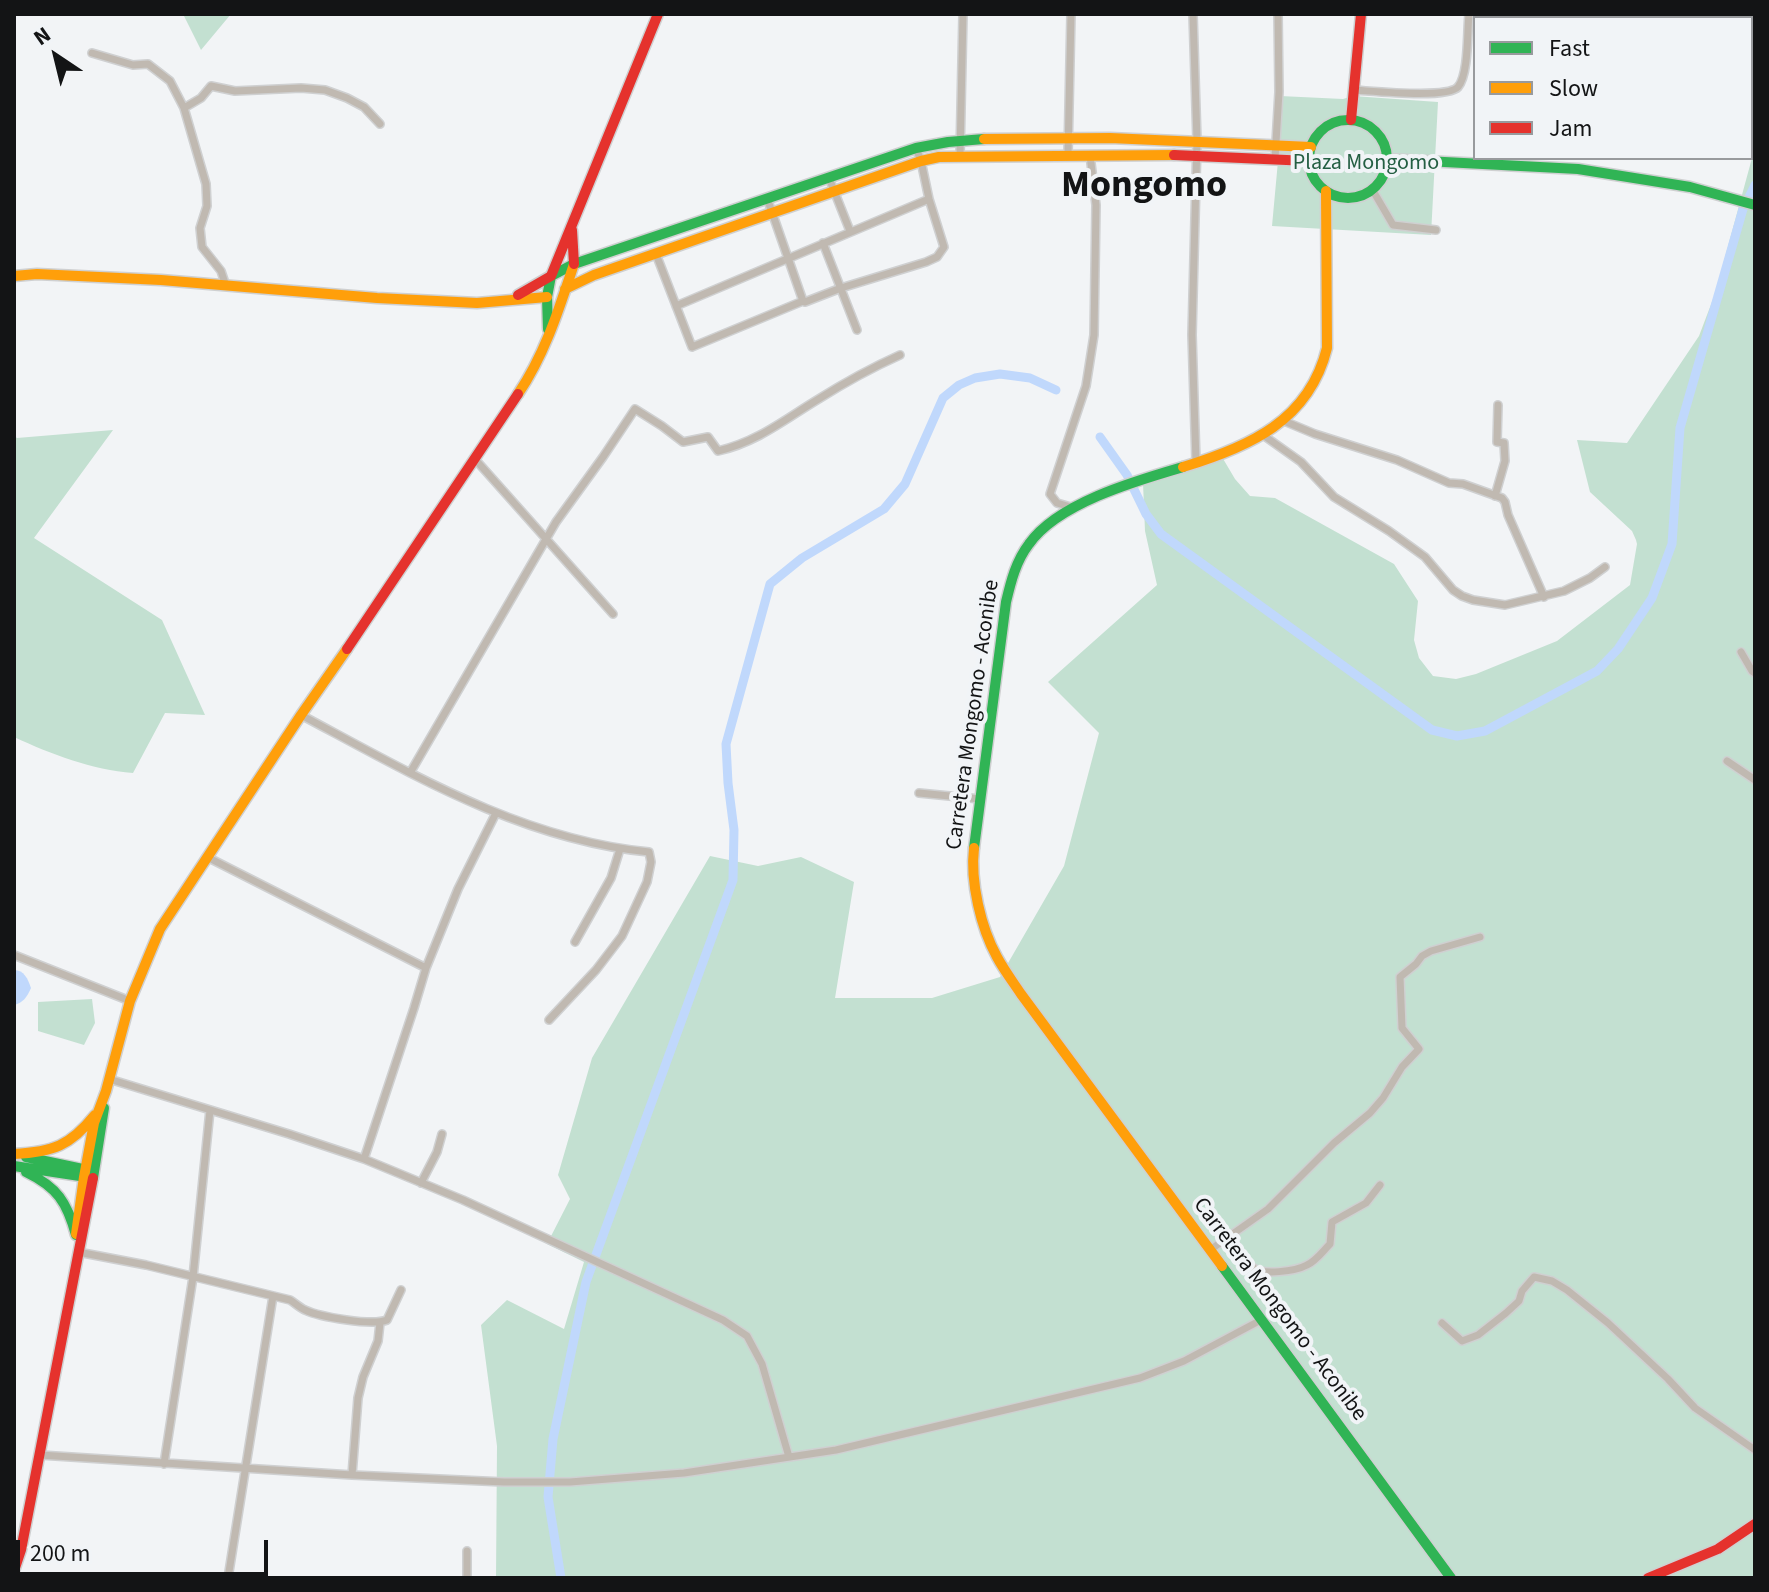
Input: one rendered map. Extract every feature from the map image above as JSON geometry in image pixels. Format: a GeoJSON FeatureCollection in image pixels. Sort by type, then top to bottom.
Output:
{"type":"FeatureCollection","features":[{"type":"Feature","properties":{"kind":"main road"},"geometry":{"type":"LineString","coordinates":[[546,345],[549,322],[547,297],[551,276],[658,14]]}},
{"type":"Feature","properties":{"kind":"main road"},"geometry":{"type":"LineString","coordinates":[[1351,120],[1361,14]]}},
{"type":"Feature","properties":{"kind":"main road"},"geometry":{"type":"LineString","coordinates":[[1351,120],[1372,128],[1380,137],[1387,159],[1380,181],[1372,189],[1362,195],[1340,197],[1326,191],[1314,178],[1309,161],[1311,147],[1322,130],[1351,120]]}},
{"type":"Feature","properties":{"kind":"main road"},"geometry":{"type":"LineString","coordinates":[[509,299],[574,264],[937,143],[1067,138],[1311,147]]}},
{"type":"Feature","properties":{"kind":"main road"},"geometry":{"type":"LineString","coordinates":[[14,276],[37,274],[161,280],[477,303],[547,297],[594,275],[939,157],[1197,155],[1309,161]]}},
{"type":"Feature","properties":{"kind":"main road"},"geometry":{"type":"LineString","coordinates":[[1387,159],[1578,169],[1690,187],[1753,204]]}},
{"type":"Feature","properties":{"kind":"main road","name":"Carretera Mongomo - Aconibe"},"geometry":{"type":"LineString","coordinates":[[1326,191],[1327,351],[1317,378],[1304,400],[1284,421],[1247,444],[1117,488],[1061,514],[1041,528],[1017,561],[1008,597],[980,799],[973,855],[975,887],[980,913],[996,955],[1066,1056],[1448,1575]]}},
{"type":"Feature","properties":{"kind":"main road","name":"Carretera Mongomo - Aconibe"},"geometry":{"type":"LineString","coordinates":[[1328,223],[1340,197]]}},
{"type":"Feature","properties":{"kind":"main road"},"geometry":{"type":"LineString","coordinates":[[14,1571],[82,1243],[98,1111],[130,1001],[160,929],[531,375],[546,345],[574,264],[572,224]]}},
{"type":"Feature","properties":{"kind":"main road"},"geometry":{"type":"LineString","coordinates":[[76,1235],[103,1124],[107,1085]]}},
{"type":"Feature","properties":{"kind":"main road"},"geometry":{"type":"LineString","coordinates":[[14,1154],[46,1152],[59,1147],[82,1132],[98,1111]]}},
{"type":"Feature","properties":{"kind":"main road"},"geometry":{"type":"LineString","coordinates":[[14,1154],[89,1174]]}},
{"type":"Feature","properties":{"kind":"main road"},"geometry":{"type":"LineString","coordinates":[[14,1167],[89,1174]]}},
{"type":"Feature","properties":{"kind":"main road"},"geometry":{"type":"LineString","coordinates":[[14,1167],[35,1176],[56,1191],[68,1208],[78,1252]]}},
{"type":"Feature","properties":{"kind":"main road"},"geometry":{"type":"LineString","coordinates":[[1648,1578],[1715,1551],[1739,1538],[1755,1524]]}},
{"type":"Feature","properties":{"kind":"street"},"geometry":{"type":"LineString","coordinates":[[960,155],[963,14]]}},
{"type":"Feature","properties":{"kind":"street"},"geometry":{"type":"LineString","coordinates":[[1068,154],[1071,14]]}},
{"type":"Feature","properties":{"kind":"street"},"geometry":{"type":"LineString","coordinates":[[1193,14],[1197,141],[1192,335],[1196,462]]}},
{"type":"Feature","properties":{"kind":"street"},"geometry":{"type":"LineString","coordinates":[[1275,159],[1279,92],[1278,14]]}},
{"type":"Feature","properties":{"kind":"street"},"geometry":{"type":"LineString","coordinates":[[1353,90],[1449,93],[1458,87],[1464,74],[1469,14]]}},
{"type":"Feature","properties":{"kind":"street"},"geometry":{"type":"LineString","coordinates":[[92,53],[133,65],[148,64],[170,81],[184,108],[206,184],[207,206],[200,228],[202,247],[221,271],[226,286]]}},
{"type":"Feature","properties":{"kind":"street"},"geometry":{"type":"LineString","coordinates":[[184,108],[201,98],[211,86],[235,91],[301,88],[325,90],[347,98],[364,107],[380,124]]}},
{"type":"Feature","properties":{"kind":"street"},"geometry":{"type":"LineString","coordinates":[[656,254],[692,347],[803,301],[926,262],[937,257],[944,247],[916,148]]}},
{"type":"Feature","properties":{"kind":"street"},"geometry":{"type":"LineString","coordinates":[[1074,508],[1057,503],[1050,494],[1086,386],[1094,335],[1096,205],[1090,155]]}},
{"type":"Feature","properties":{"kind":"street"},"geometry":{"type":"LineString","coordinates":[[829,178],[850,231]]}},
{"type":"Feature","properties":{"kind":"street"},"geometry":{"type":"LineString","coordinates":[[1372,189],[1393,225],[1436,230]]}},
{"type":"Feature","properties":{"kind":"street"},"geometry":{"type":"LineString","coordinates":[[767,198],[803,301]]}},
{"type":"Feature","properties":{"kind":"street"},"geometry":{"type":"LineString","coordinates":[[676,306],[929,199]]}},
{"type":"Feature","properties":{"kind":"street"},"geometry":{"type":"LineString","coordinates":[[823,243],[857,330]]}},
{"type":"Feature","properties":{"kind":"street"},"geometry":{"type":"LineString","coordinates":[[410,773],[547,537],[635,409],[683,442],[708,437],[718,451],[778,427],[865,371],[900,355]]}},
{"type":"Feature","properties":{"kind":"street"},"geometry":{"type":"LineString","coordinates":[[1495,496],[1505,455],[1504,443],[1497,442],[1498,405]]}},
{"type":"Feature","properties":{"kind":"street"},"geometry":{"type":"LineString","coordinates":[[1284,421],[1397,460],[1449,483],[1463,484],[1502,498],[1544,597]]}},
{"type":"Feature","properties":{"kind":"street"},"geometry":{"type":"LineString","coordinates":[[1263,435],[1301,462],[1334,497],[1425,557],[1462,596],[1505,605],[1564,591],[1605,567]]}},
{"type":"Feature","properties":{"kind":"street"},"geometry":{"type":"LineString","coordinates":[[474,458],[613,614]]}},
{"type":"Feature","properties":{"kind":"street"},"geometry":{"type":"LineString","coordinates":[[1741,652],[1755,673]]}},
{"type":"Feature","properties":{"kind":"street"},"geometry":{"type":"LineString","coordinates":[[301,715],[430,784],[496,813],[573,838],[649,852],[651,862],[647,882],[622,936],[596,970],[549,1020]]}},
{"type":"Feature","properties":{"kind":"street"},"geometry":{"type":"LineString","coordinates":[[1727,761],[1755,780]]}},
{"type":"Feature","properties":{"kind":"street"},"geometry":{"type":"LineString","coordinates":[[919,793],[980,799]]}},
{"type":"Feature","properties":{"kind":"street"},"geometry":{"type":"LineString","coordinates":[[364,1159],[426,968],[458,889],[496,813]]}},
{"type":"Feature","properties":{"kind":"street"},"geometry":{"type":"LineString","coordinates":[[575,942],[611,878],[620,849]]}},
{"type":"Feature","properties":{"kind":"street"},"geometry":{"type":"LineString","coordinates":[[207,857],[426,968]]}},
{"type":"Feature","properties":{"kind":"street"},"geometry":{"type":"LineString","coordinates":[[1210,1250],[1268,1209],[1334,1143],[1370,1113],[1402,1067],[1419,1049],[1402,1028],[1400,977],[1431,951],[1480,937]]}},
{"type":"Feature","properties":{"kind":"street"},"geometry":{"type":"LineString","coordinates":[[14,955],[130,1001]]}},
{"type":"Feature","properties":{"kind":"street"},"geometry":{"type":"LineString","coordinates":[[107,1085],[210,1110],[364,1159],[723,1320],[747,1336],[762,1364],[789,1457]]}},
{"type":"Feature","properties":{"kind":"street"},"geometry":{"type":"LineString","coordinates":[[164,1464],[193,1277],[210,1110]]}},
{"type":"Feature","properties":{"kind":"street"},"geometry":{"type":"LineString","coordinates":[[421,1183],[437,1152],[442,1134]]}},
{"type":"Feature","properties":{"kind":"street"},"geometry":{"type":"LineString","coordinates":[[1230,1236],[1252,1267],[1259,1271],[1302,1267],[1330,1244],[1332,1222],[1366,1203],[1380,1185]]}},
{"type":"Feature","properties":{"kind":"street"},"geometry":{"type":"LineString","coordinates":[[78,1252],[290,1300],[307,1311],[344,1320],[380,1323],[387,1320],[401,1290]]}},
{"type":"Feature","properties":{"kind":"street"},"geometry":{"type":"LineString","coordinates":[[1442,1323],[1462,1341],[1478,1335],[1519,1301],[1522,1291],[1534,1277],[1552,1281],[1608,1323],[1695,1408],[1755,1450]]}},
{"type":"Feature","properties":{"kind":"street"},"geometry":{"type":"LineString","coordinates":[[228,1578],[273,1296]]}},
{"type":"Feature","properties":{"kind":"street"},"geometry":{"type":"LineString","coordinates":[[40,1455],[504,1482],[570,1482],[684,1473],[836,1450],[1140,1378],[1184,1361],[1261,1320]]}},
{"type":"Feature","properties":{"kind":"street"},"geometry":{"type":"LineString","coordinates":[[352,1475],[358,1398],[378,1341],[380,1323]]}},
{"type":"Feature","properties":{"kind":"street"},"geometry":{"type":"LineString","coordinates":[[467,1551],[467,1578]]}},
{"type":"Feature","properties":{"kind":"street"},"geometry":{"type":"LineString","coordinates":[[1436,1578],[1448,1575]]}},
{"type":"Feature","properties":{"kind":"green space"},"geometry":{"type":"Polygon","coordinates":[[[183,14],[231,14],[201,50],[183,14]]]}},
{"type":"Feature","properties":{"kind":"green space","name":"Plaza Mongomo"},"geometry":{"type":"Polygon","coordinates":[[[1280,96],[1343,99],[1353,96],[1438,102],[1431,235],[1272,226],[1280,96]]]}},
{"type":"Feature","properties":{"kind":"green space"},"geometry":{"type":"Polygon","coordinates":[[[1755,147],[1755,1578],[496,1578],[497,1446],[481,1325],[507,1300],[564,1329],[584,1262],[547,1244],[570,1199],[558,1175],[592,1058],[710,856],[758,866],[801,857],[854,882],[835,998],[932,998],[1000,977],[1064,866],[1099,733],[1048,682],[1157,585],[1145,531],[1143,483],[1222,457],[1250,496],[1275,498],[1394,564],[1418,601],[1414,640],[1419,658],[1433,676],[1456,679],[1476,674],[1557,641],[1630,585],[1637,544],[1632,531],[1590,492],[1577,440],[1627,443],[1699,336],[1715,294],[1755,147]]]}},
{"type":"Feature","properties":{"kind":"green space"},"geometry":{"type":"Polygon","coordinates":[[[113,430],[34,538],[162,620],[205,715],[165,713],[133,773],[72,760],[14,737],[14,436],[113,430]]]}},
{"type":"Feature","properties":{"kind":"green space"},"geometry":{"type":"Polygon","coordinates":[[[92,999],[95,1023],[84,1045],[38,1031],[38,1002],[92,999]]]}},
{"type":"Feature","properties":{"kind":"water"},"geometry":{"type":"Polygon","coordinates":[[[14,970],[23,973],[31,988],[20,1003],[14,1005],[14,970]]]}},
{"type":"Feature","properties":{"kind":"waterway"},"geometry":{"type":"LineString","coordinates":[[1100,437],[1127,475],[1146,514],[1161,534],[1432,730],[1457,736],[1485,731],[1597,671],[1618,649],[1652,598],[1672,544],[1680,428],[1743,209],[1755,185]]}},
{"type":"Feature","properties":{"kind":"waterway"},"geometry":{"type":"LineString","coordinates":[[561,1578],[548,1497],[553,1439],[586,1282],[733,880],[734,830],[726,744],[770,584],[802,558],[884,509],[905,484],[943,398],[959,385],[975,378],[1000,374],[1030,378],[1056,390]]}},
{"type":"Feature","properties":{"kind":"traffic: fast"},"geometry":{"type":"LineString","coordinates":[[1348,120],[1363,123],[1375,132],[1384,144],[1387,159],[1384,174],[1375,186],[1363,195],[1348,198],[1333,195],[1321,186],[1312,174],[1309,159],[1312,144],[1321,132],[1333,123],[1348,120]]}},
{"type":"Feature","properties":{"kind":"traffic: fast"},"geometry":{"type":"LineString","coordinates":[[548,329],[547,297],[551,276],[574,264],[916,148],[984,139]]}},
{"type":"Feature","properties":{"kind":"traffic: fast"},"geometry":{"type":"LineString","coordinates":[[1387,159],[1578,169],[1690,187],[1755,205]]}},
{"type":"Feature","properties":{"kind":"traffic: fast"},"geometry":{"type":"LineString","coordinates":[[974,848],[1006,602],[1021,557],[1042,529],[1078,505],[1183,467]]}},
{"type":"Feature","properties":{"kind":"traffic: fast"},"geometry":{"type":"LineString","coordinates":[[14,1166],[93,1178],[104,1108]]}},
{"type":"Feature","properties":{"kind":"traffic: fast"},"geometry":{"type":"LineString","coordinates":[[26,1157],[92,1171]]}},
{"type":"Feature","properties":{"kind":"traffic: fast"},"geometry":{"type":"LineString","coordinates":[[26,1172],[46,1184],[59,1197],[69,1213],[76,1235]]}},
{"type":"Feature","properties":{"kind":"traffic: fast"},"geometry":{"type":"LineString","coordinates":[[1222,1266],[1451,1578]]}},
{"type":"Feature","properties":{"kind":"traffic: slow"},"geometry":{"type":"LineString","coordinates":[[984,139],[1110,138],[1311,147]]}},
{"type":"Feature","properties":{"kind":"traffic: slow"},"geometry":{"type":"LineString","coordinates":[[565,289],[594,275],[939,157],[1174,155]]}},
{"type":"Feature","properties":{"kind":"traffic: slow"},"geometry":{"type":"LineString","coordinates":[[1183,467],[1231,450],[1273,427],[1306,395],[1318,373],[1327,348],[1326,191]]}},
{"type":"Feature","properties":{"kind":"traffic: slow"},"geometry":{"type":"LineString","coordinates":[[518,394],[544,347],[574,264]]}},
{"type":"Feature","properties":{"kind":"traffic: slow"},"geometry":{"type":"LineString","coordinates":[[14,276],[37,274],[161,280],[477,303],[547,297]]}},
{"type":"Feature","properties":{"kind":"traffic: slow"},"geometry":{"type":"LineString","coordinates":[[84,1177],[94,1123],[106,1091],[130,1001],[160,929],[347,649]]}},
{"type":"Feature","properties":{"kind":"traffic: slow"},"geometry":{"type":"LineString","coordinates":[[974,848],[978,904],[986,933],[1000,962],[1222,1266]]}},
{"type":"Feature","properties":{"kind":"traffic: slow"},"geometry":{"type":"LineString","coordinates":[[14,1154],[60,1145],[77,1134],[95,1115]]}},
{"type":"Feature","properties":{"kind":"traffic: slow"},"geometry":{"type":"LineString","coordinates":[[76,1234],[84,1177]]}},
{"type":"Feature","properties":{"kind":"traffic: jam"},"geometry":{"type":"LineString","coordinates":[[518,295],[551,276],[658,14]]}},
{"type":"Feature","properties":{"kind":"traffic: jam"},"geometry":{"type":"LineString","coordinates":[[1351,120],[1361,14]]}},
{"type":"Feature","properties":{"kind":"traffic: jam"},"geometry":{"type":"LineString","coordinates":[[1174,155],[1309,161]]}},
{"type":"Feature","properties":{"kind":"traffic: jam"},"geometry":{"type":"LineString","coordinates":[[572,230],[574,264]]}},
{"type":"Feature","properties":{"kind":"traffic: jam"},"geometry":{"type":"LineString","coordinates":[[347,649],[518,394]]}},
{"type":"Feature","properties":{"kind":"traffic: jam"},"geometry":{"type":"LineString","coordinates":[[14,1571],[21,1550],[93,1178]]}},
{"type":"Feature","properties":{"kind":"traffic: jam"},"geometry":{"type":"LineString","coordinates":[[1648,1578],[1718,1549],[1755,1524]]}},
{"type":"Feature","properties":{"kind":"district","name":"Mongomo"},"geometry":{"type":"Point","coordinates":[1144,188]}}]}
